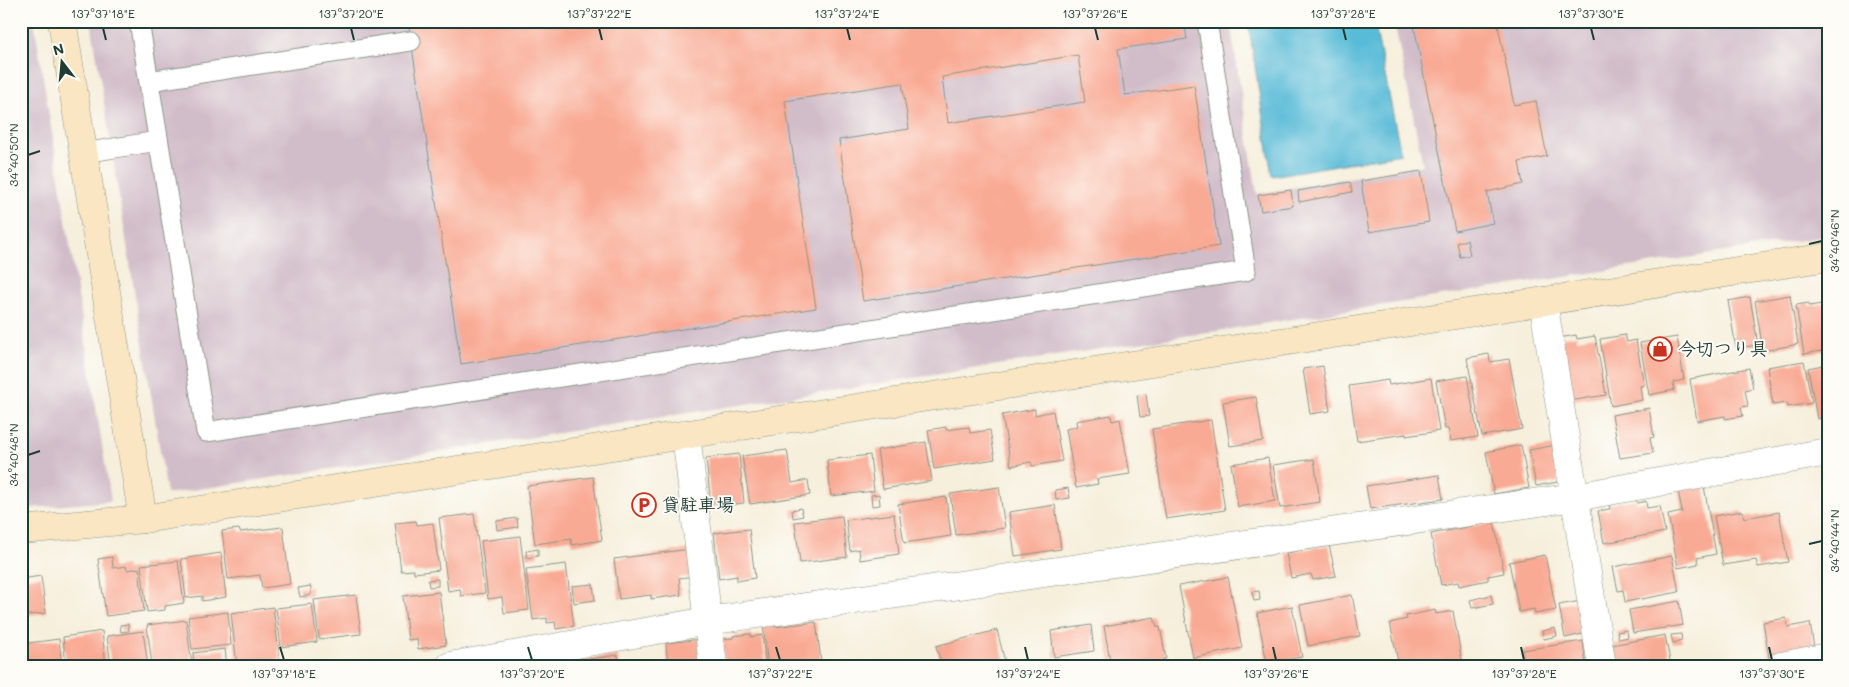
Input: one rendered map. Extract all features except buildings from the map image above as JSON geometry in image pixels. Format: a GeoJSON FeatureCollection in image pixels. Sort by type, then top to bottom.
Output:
{"type":"FeatureCollection","features":[{"type":"Feature","properties":{"kind":"street"},"geometry":{"type":"LineString","coordinates":[[62,21],[143,519]]}},
{"type":"Feature","properties":{"kind":"street"},"geometry":{"type":"LineString","coordinates":[[21,530],[143,519],[1828,257]]}},
{"type":"Feature","properties":{"kind":"street"},"geometry":{"type":"LineString","coordinates":[[1543,301],[1602,666]]}},
{"type":"Feature","properties":{"kind":"street"},"geometry":{"type":"LineString","coordinates":[[686,434],[713,666]]}},
{"type":"Feature","properties":{"kind":"street"},"geometry":{"type":"LineString","coordinates":[[450,666],[708,621],[1575,497],[1828,452]]}},
{"type":"Feature","properties":{"kind":"street"},"geometry":{"type":"LineString","coordinates":[[1780,666],[1828,657]]}},
{"type":"Feature","properties":{"kind":"lane"},"geometry":{"type":"LineString","coordinates":[[139,21],[206,432],[1246,271],[1208,21]]}},
{"type":"Feature","properties":{"kind":"lane"},"geometry":{"type":"LineString","coordinates":[[149,81],[412,40]]}},
{"type":"Feature","properties":{"kind":"lane"},"geometry":{"type":"LineString","coordinates":[[83,153],[158,141]]}},
{"type":"Feature","properties":{"kind":"shaded area"},"geometry":{"type":"Polygon","coordinates":[[[21,21],[34,21],[111,501],[21,509],[21,21]]]}},
{"type":"Feature","properties":{"kind":"shaded area"},"geometry":{"type":"Polygon","coordinates":[[[91,21],[1230,21],[1257,194],[1423,165],[1394,21],[1828,21],[1828,236],[167,494],[91,21]]]}},
{"type":"Feature","properties":{"kind":"water"},"geometry":{"type":"Polygon","coordinates":[[[1248,21],[1374,21],[1401,154],[1272,176],[1248,21]]]}},
{"type":"Feature","properties":{"kind":"place","name":"今切つり具"},"geometry":{"type":"Point","coordinates":[1660,349]}},
{"type":"Feature","properties":{"kind":"place","name":"貸駐車場"},"geometry":{"type":"Point","coordinates":[644,505]}}]}
